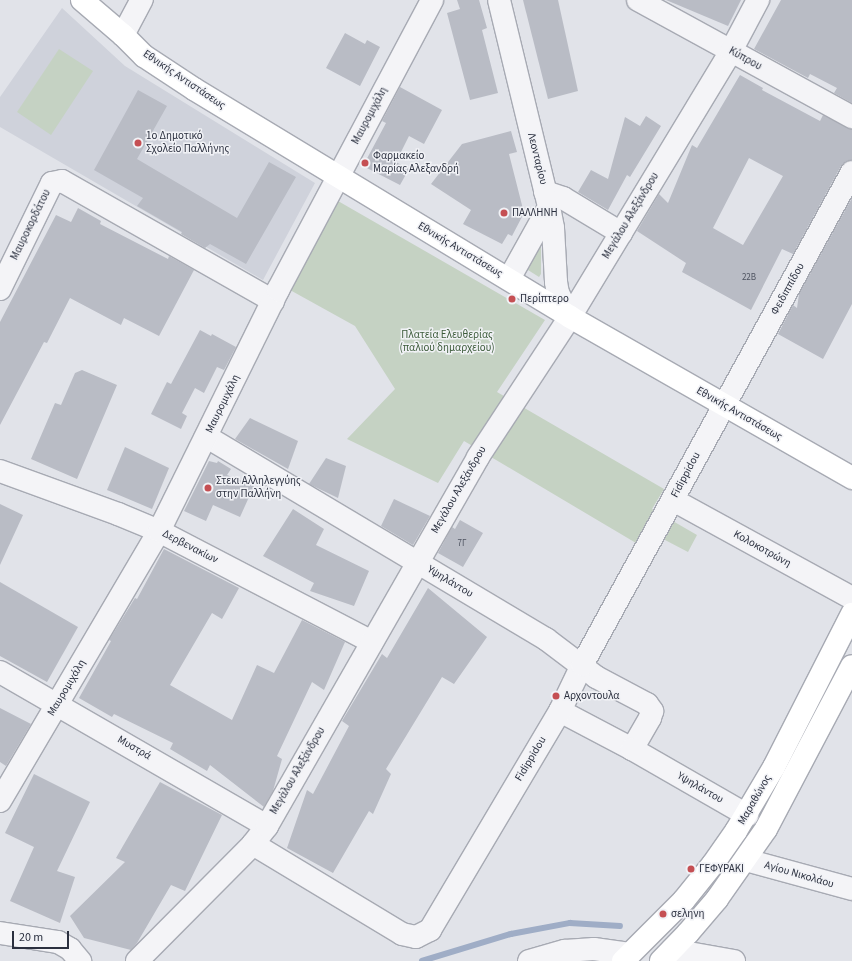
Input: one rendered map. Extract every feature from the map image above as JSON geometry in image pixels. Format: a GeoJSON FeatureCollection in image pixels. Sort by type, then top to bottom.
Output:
{"type":"FeatureCollection","features":[{"type":"Feature","properties":{"kind":"main road","name":"Εθνικής Αντιστάσεως"},"geometry":{"type":"LineString","coordinates":[[82,0],[123,35],[144,56],[194,89],[570,317],[723,406],[852,478]]}},
{"type":"Feature","properties":{"kind":"main road","name":"Μαραθώνος"},"geometry":{"type":"LineString","coordinates":[[627,958],[684,900],[702,878],[747,815],[774,767],[852,614]]}},
{"type":"Feature","properties":{"kind":"main road"},"geometry":{"type":"LineString","coordinates":[[666,956],[701,919],[746,860],[779,807],[852,666]]}},
{"type":"Feature","properties":{"kind":"street"},"geometry":{"type":"LineString","coordinates":[[123,35],[142,0]]}},
{"type":"Feature","properties":{"kind":"street","name":"Μαυρομιχάλη"},"geometry":{"type":"LineString","coordinates":[[0,801],[159,531],[207,437],[273,301],[432,0]]}},
{"type":"Feature","properties":{"kind":"street","name":"Λεονταρίου"},"geometry":{"type":"LineString","coordinates":[[498,0],[547,200],[554,242],[556,282],[562,303],[570,317]]}},
{"type":"Feature","properties":{"kind":"street","name":"Κύπρου"},"geometry":{"type":"LineString","coordinates":[[638,0],[852,117]]}},
{"type":"Feature","properties":{"kind":"street","name":"Μεγάλου Αλεξάνδρου"},"geometry":{"type":"LineString","coordinates":[[137,961],[253,844],[267,826],[478,457],[570,317],[731,51],[758,0]]}},
{"type":"Feature","properties":{"kind":"street","name":"Φειδιππίδου"},"geometry":{"type":"LineString","coordinates":[[723,406],[852,172]]}},
{"type":"Feature","properties":{"kind":"street","name":"Μαυροκορδάτου"},"geometry":{"type":"LineString","coordinates":[[0,289],[52,183],[62,181],[273,301]]}},
{"type":"Feature","properties":{"kind":"street"},"geometry":{"type":"LineString","coordinates":[[509,279],[547,200],[563,198],[621,233]]}},
{"type":"Feature","properties":{"kind":"street","name":"Fidippidou"},"geometry":{"type":"LineString","coordinates":[[253,844],[402,934],[416,937],[430,930],[560,711],[582,665],[723,406]]}},
{"type":"Feature","properties":{"kind":"street","name":"Υψηλάντου"},"geometry":{"type":"LineString","coordinates":[[207,437],[546,639],[596,677],[647,704],[652,711],[650,718],[632,749]]}},
{"type":"Feature","properties":{"kind":"street","name":"Δερβενακίων"},"geometry":{"type":"LineString","coordinates":[[0,471],[118,514],[159,531],[372,642]]}},
{"type":"Feature","properties":{"kind":"street","name":"Κολοκοτρώνη"},"geometry":{"type":"LineString","coordinates":[[673,500],[852,598]]}},
{"type":"Feature","properties":{"kind":"street","name":"Μυστρά"},"geometry":{"type":"LineString","coordinates":[[0,672],[58,704],[267,826]]}},
{"type":"Feature","properties":{"kind":"street","name":"Υψηλάντου"},"geometry":{"type":"LineString","coordinates":[[560,711],[632,749],[747,815]]}},
{"type":"Feature","properties":{"kind":"street","name":"Αγίου Νικολάου"},"geometry":{"type":"LineString","coordinates":[[746,860],[852,890]]}},
{"type":"Feature","properties":{"kind":"street"},"geometry":{"type":"LineString","coordinates":[[0,933],[58,942],[70,949],[80,961]]}},
{"type":"Feature","properties":{"kind":"street"},"geometry":{"type":"LineString","coordinates":[[530,961],[565,951],[594,950],[627,958]]}},
{"type":"Feature","properties":{"kind":"street"},"geometry":{"type":"LineString","coordinates":[[666,956],[734,961]]}},
{"type":"Feature","properties":{"kind":"shaded area","name":"1ο Δημοτικό Σχολείο Παλλήνης"},"geometry":{"type":"Polygon","coordinates":[[[62,8],[125,66],[315,183],[263,280],[0,127],[0,97],[62,8]]]}},
{"type":"Feature","properties":{"kind":"green space"},"geometry":{"type":"Polygon","coordinates":[[[59,49],[93,71],[51,135],[17,112],[59,49]]]}},
{"type":"Feature","properties":{"kind":"green space","name":"Πλατεία Ελευθερίας (παλιού δημαρχείου)"},"geometry":{"type":"Polygon","coordinates":[[[338,201],[545,320],[497,392],[664,489],[652,509],[697,535],[688,552],[644,529],[636,543],[464,441],[438,483],[347,439],[395,389],[355,326],[290,290],[338,201]]]}},
{"type":"Feature","properties":{"kind":"green space"},"geometry":{"type":"Polygon","coordinates":[[[541,242],[541,274],[539,277],[528,270],[528,267],[541,242]]]}},
{"type":"Feature","properties":{"kind":"building"},"geometry":{"type":"Polygon","coordinates":[[[457,0],[479,0],[487,28],[482,30],[498,93],[470,100],[447,13],[460,9],[457,0]]]}},
{"type":"Feature","properties":{"kind":"building"},"geometry":{"type":"Polygon","coordinates":[[[523,0],[558,0],[578,91],[548,99],[523,0]]]}},
{"type":"Feature","properties":{"kind":"building"},"geometry":{"type":"Polygon","coordinates":[[[666,0],[741,0],[728,26],[666,0]]]}},
{"type":"Feature","properties":{"kind":"building"},"geometry":{"type":"Polygon","coordinates":[[[781,0],[852,0],[852,103],[834,93],[837,88],[810,74],[808,78],[754,49],[781,0]]]}},
{"type":"Feature","properties":{"kind":"building"},"geometry":{"type":"Polygon","coordinates":[[[345,33],[365,44],[367,40],[380,47],[360,86],[326,68],[345,33]]]}},
{"type":"Feature","properties":{"kind":"building"},"geometry":{"type":"Polygon","coordinates":[[[740,75],[763,88],[762,90],[820,121],[823,115],[852,129],[852,160],[846,161],[841,166],[793,254],[782,249],[751,310],[682,272],[686,263],[637,231],[659,194],[668,203],[692,145],[697,148],[740,75]],[[749,158],[713,228],[743,245],[783,176],[749,158]]]}},
{"type":"Feature","properties":{"kind":"building"},"geometry":{"type":"Polygon","coordinates":[[[400,87],[442,110],[424,144],[409,136],[396,162],[409,169],[400,185],[363,166],[386,123],[382,121],[400,87]]]}},
{"type":"Feature","properties":{"kind":"building"},"geometry":{"type":"Polygon","coordinates":[[[138,90],[167,106],[137,159],[237,218],[269,162],[296,177],[246,264],[210,244],[205,248],[181,234],[182,232],[137,206],[143,198],[94,170],[138,90]]]}},
{"type":"Feature","properties":{"kind":"building"},"geometry":{"type":"Polygon","coordinates":[[[646,116],[661,126],[630,177],[627,175],[608,210],[578,192],[591,170],[608,179],[625,117],[640,126],[646,116]]]}},
{"type":"Feature","properties":{"kind":"building"},"geometry":{"type":"Polygon","coordinates":[[[511,131],[517,152],[509,154],[524,213],[512,236],[508,234],[502,244],[463,224],[471,210],[431,184],[462,144],[511,131]]]}},
{"type":"Feature","properties":{"kind":"building"},"geometry":{"type":"Polygon","coordinates":[[[852,198],[852,304],[823,359],[778,334],[793,305],[797,308],[799,294],[852,198]]]}},
{"type":"Feature","properties":{"kind":"building"},"geometry":{"type":"Polygon","coordinates":[[[78,208],[101,221],[100,224],[168,259],[169,256],[194,270],[159,336],[124,318],[121,325],[70,298],[47,343],[44,342],[0,425],[0,322],[56,215],[71,222],[78,208]]]}},
{"type":"Feature","properties":{"kind":"building"},"geometry":{"type":"Polygon","coordinates":[[[200,330],[211,336],[212,334],[236,347],[224,370],[217,367],[204,393],[195,388],[182,413],[187,416],[181,429],[151,414],[167,382],[171,384],[200,330]]]}},
{"type":"Feature","properties":{"kind":"building"},"geometry":{"type":"Polygon","coordinates":[[[82,370],[117,385],[77,479],[31,459],[55,403],[61,405],[75,373],[82,370]]]}},
{"type":"Feature","properties":{"kind":"building"},"geometry":{"type":"Polygon","coordinates":[[[250,418],[298,441],[288,469],[235,439],[250,418]]]}},
{"type":"Feature","properties":{"kind":"building"},"geometry":{"type":"Polygon","coordinates":[[[125,447],[169,468],[152,509],[107,490],[125,447]]]}},
{"type":"Feature","properties":{"kind":"building"},"geometry":{"type":"Polygon","coordinates":[[[326,458],[346,466],[338,498],[309,484],[326,458]]]}},
{"type":"Feature","properties":{"kind":"building"},"geometry":{"type":"Polygon","coordinates":[[[209,461],[217,463],[218,461],[231,469],[227,475],[254,486],[240,517],[213,505],[206,521],[184,511],[209,461]]]}},
{"type":"Feature","properties":{"kind":"building"},"geometry":{"type":"Polygon","coordinates":[[[394,499],[430,516],[413,545],[381,526],[394,499]]]}},
{"type":"Feature","properties":{"kind":"building"},"geometry":{"type":"Polygon","coordinates":[[[0,504],[23,515],[0,565],[0,504]]]}},
{"type":"Feature","properties":{"kind":"building"},"geometry":{"type":"Polygon","coordinates":[[[293,509],[324,529],[316,545],[369,571],[354,606],[310,591],[314,583],[263,556],[293,509]]]}},
{"type":"Feature","properties":{"kind":"building"},"geometry":{"type":"Polygon","coordinates":[[[460,520],[483,533],[463,567],[438,553],[452,527],[455,529],[460,520]]]}},
{"type":"Feature","properties":{"kind":"building"},"geometry":{"type":"Polygon","coordinates":[[[164,549],[239,588],[222,619],[212,613],[170,685],[232,720],[257,665],[274,673],[302,620],[345,642],[324,690],[312,682],[277,756],[282,759],[273,791],[264,807],[210,765],[207,771],[170,749],[173,743],[114,714],[112,717],[79,698],[111,641],[109,640],[135,598],[137,599],[164,549]]]}},
{"type":"Feature","properties":{"kind":"building"},"geometry":{"type":"Polygon","coordinates":[[[0,582],[78,627],[47,682],[0,656],[0,582]]]}},
{"type":"Feature","properties":{"kind":"building"},"geometry":{"type":"Polygon","coordinates":[[[428,588],[487,637],[454,684],[442,677],[386,769],[391,774],[373,814],[369,811],[333,873],[287,848],[307,790],[313,794],[349,726],[342,721],[382,654],[387,658],[428,588]]]}},
{"type":"Feature","properties":{"kind":"building"},"geometry":{"type":"Polygon","coordinates":[[[0,708],[31,724],[6,766],[0,762],[0,708]]]}},
{"type":"Feature","properties":{"kind":"building"},"geometry":{"type":"Polygon","coordinates":[[[34,774],[90,802],[57,871],[75,877],[60,923],[10,901],[34,847],[5,833],[34,774]]]}},
{"type":"Feature","properties":{"kind":"building"},"geometry":{"type":"Polygon","coordinates":[[[160,782],[222,815],[185,891],[171,885],[137,943],[131,950],[84,938],[70,916],[125,862],[116,858],[160,782]]]}},
{"type":"Feature","properties":{"kind":"waterway"},"geometry":{"type":"LineString","coordinates":[[422,961],[511,934],[570,923],[620,926]]}},
{"type":"Feature","properties":{"kind":"place","name":"1ο Δημοτικό Σχολείο Παλλήνης"},"geometry":{"type":"Point","coordinates":[138,143]}},
{"type":"Feature","properties":{"kind":"place","name":"Φαρμακείο Μαρίας Αλεξανδρή"},"geometry":{"type":"Point","coordinates":[365,163]}},
{"type":"Feature","properties":{"kind":"place","name":"ΠΑΛΛΗΝΗ"},"geometry":{"type":"Point","coordinates":[504,213]}},
{"type":"Feature","properties":{"kind":"place","name":"Περίπτερο"},"geometry":{"type":"Point","coordinates":[512,299]}},
{"type":"Feature","properties":{"kind":"place","name":"Στεκι Αλληλεγγύης στην Παλλήνη"},"geometry":{"type":"Point","coordinates":[208,488]}},
{"type":"Feature","properties":{"kind":"place","name":"Αρχοντουλα"},"geometry":{"type":"Point","coordinates":[556,696]}},
{"type":"Feature","properties":{"kind":"place","name":"ΓΕΦΥΡΑΚΙ"},"geometry":{"type":"Point","coordinates":[691,869]}},
{"type":"Feature","properties":{"kind":"place","name":"σεληνη"},"geometry":{"type":"Point","coordinates":[663,914]}}]}
